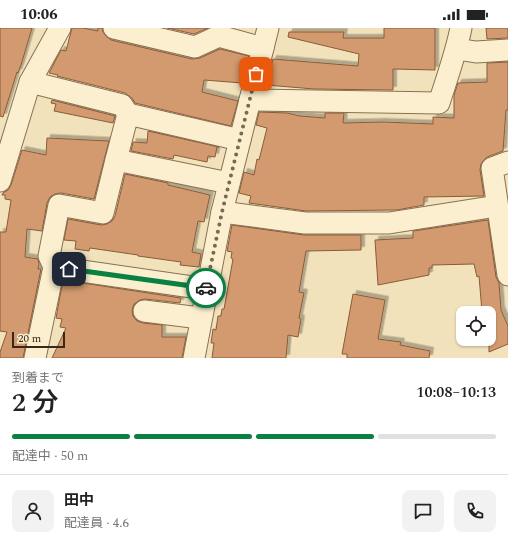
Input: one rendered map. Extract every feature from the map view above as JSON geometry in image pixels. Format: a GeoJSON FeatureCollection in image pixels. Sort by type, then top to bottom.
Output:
{"type":"FeatureCollection","features":[{"type":"Feature","properties":{"kind":"street"},"geometry":{"type":"LineString","coordinates":[[0,182],[30,82],[60,28]]}},
{"type":"Feature","properties":{"kind":"street"},"geometry":{"type":"LineString","coordinates":[[114,28],[195,47],[219,36],[263,48]]}},
{"type":"Feature","properties":{"kind":"street"},"geometry":{"type":"LineString","coordinates":[[194,358],[200,318],[222,212],[268,28]]}},
{"type":"Feature","properties":{"kind":"street"},"geometry":{"type":"LineString","coordinates":[[250,100],[440,103],[450,66],[457,49],[461,28]]}},
{"type":"Feature","properties":{"kind":"street"},"geometry":{"type":"LineString","coordinates":[[457,49],[476,52],[508,50]]}},
{"type":"Feature","properties":{"kind":"street"},"geometry":{"type":"LineString","coordinates":[[30,82],[122,105],[128,114],[240,140]]}},
{"type":"Feature","properties":{"kind":"street"},"geometry":{"type":"LineString","coordinates":[[35,358],[54,267],[49,256],[59,205],[103,213],[128,114]]}},
{"type":"Feature","properties":{"kind":"street"},"geometry":{"type":"LineString","coordinates":[[116,160],[229,183]]}},
{"type":"Feature","properties":{"kind":"street"},"geometry":{"type":"LineString","coordinates":[[508,162],[492,168],[508,275]]}},
{"type":"Feature","properties":{"kind":"street"},"geometry":{"type":"LineString","coordinates":[[222,212],[305,223],[389,223],[497,206]]}},
{"type":"Feature","properties":{"kind":"street"},"geometry":{"type":"LineString","coordinates":[[54,267],[206,289]]}},
{"type":"Feature","properties":{"kind":"street"},"geometry":{"type":"LineString","coordinates":[[144,311],[200,318]]}},
{"type":"Feature","properties":{"kind":"building"},"geometry":{"type":"Polygon","coordinates":[[[0,28],[32,28],[3,117],[0,116],[0,28]]]}},
{"type":"Feature","properties":{"kind":"building"},"geometry":{"type":"Polygon","coordinates":[[[72,28],[83,28],[98,31],[98,28],[102,28],[106,36],[111,40],[192,59],[200,58],[220,49],[249,56],[242,83],[204,80],[202,92],[238,101],[231,126],[135,103],[132,98],[125,93],[49,73],[61,50],[66,51],[72,28]]]}},
{"type":"Feature","properties":{"kind":"building"},"geometry":{"type":"Polygon","coordinates":[[[167,28],[208,28],[194,34],[167,28]]]}},
{"type":"Feature","properties":{"kind":"building"},"geometry":{"type":"Polygon","coordinates":[[[384,28],[435,28],[435,70],[393,69],[393,90],[314,89],[266,85],[273,59],[358,66],[359,54],[288,37],[289,32],[344,32],[343,38],[384,38],[384,28]]]}},
{"type":"Feature","properties":{"kind":"building"},"geometry":{"type":"Polygon","coordinates":[[[486,28],[508,28],[508,38],[487,39],[486,28]]]}},
{"type":"Feature","properties":{"kind":"building"},"geometry":{"type":"Polygon","coordinates":[[[508,62],[508,110],[506,110],[503,151],[487,157],[481,164],[480,170],[484,196],[424,197],[424,205],[397,210],[306,211],[249,203],[251,196],[239,193],[244,172],[254,175],[257,159],[259,160],[267,128],[256,125],[259,112],[287,113],[300,116],[325,118],[325,113],[344,113],[343,123],[383,122],[433,124],[433,117],[454,118],[454,95],[458,83],[487,82],[487,63],[508,62]]]}},
{"type":"Feature","properties":{"kind":"building"},"geometry":{"type":"Polygon","coordinates":[[[52,100],[115,116],[113,123],[54,111],[56,104],[51,103],[52,100]]]}},
{"type":"Feature","properties":{"kind":"building"},"geometry":{"type":"Polygon","coordinates":[[[148,131],[219,147],[217,147],[215,157],[208,156],[207,162],[174,155],[173,159],[131,151],[133,142],[147,143],[148,131]]]}},
{"type":"Feature","properties":{"kind":"building"},"geometry":{"type":"Polygon","coordinates":[[[47,138],[109,141],[94,199],[61,193],[55,194],[50,197],[47,203],[42,231],[27,229],[25,257],[38,259],[38,269],[41,269],[23,358],[0,358],[0,352],[7,332],[0,331],[0,232],[6,232],[11,200],[5,199],[5,195],[2,195],[11,185],[22,150],[46,155],[47,138]]]}},
{"type":"Feature","properties":{"kind":"building"},"geometry":{"type":"Polygon","coordinates":[[[125,174],[168,183],[168,185],[210,195],[204,222],[198,221],[192,252],[201,254],[199,267],[180,265],[181,262],[90,248],[89,251],[75,249],[76,241],[64,240],[68,219],[101,225],[112,221],[115,216],[125,174]]]}},
{"type":"Feature","properties":{"kind":"building"},"geometry":{"type":"Polygon","coordinates":[[[488,220],[496,277],[499,283],[501,310],[508,326],[508,344],[489,352],[489,346],[496,346],[496,306],[482,306],[479,276],[477,277],[474,264],[432,265],[432,268],[429,268],[429,275],[378,285],[375,240],[413,238],[413,231],[488,220]]]}},
{"type":"Feature","properties":{"kind":"building"},"geometry":{"type":"Polygon","coordinates":[[[232,225],[304,235],[361,235],[361,250],[306,251],[299,292],[304,293],[299,318],[301,319],[298,337],[288,335],[286,358],[212,358],[214,343],[211,343],[213,329],[216,330],[218,316],[221,316],[222,309],[224,309],[233,259],[231,258],[232,252],[227,251],[232,225]]]}},
{"type":"Feature","properties":{"kind":"building"},"geometry":{"type":"Polygon","coordinates":[[[63,280],[181,298],[180,303],[145,299],[140,300],[134,304],[132,310],[133,316],[137,321],[162,325],[162,337],[186,337],[182,358],[52,358],[66,328],[60,327],[62,319],[56,318],[63,280]]]}},
{"type":"Feature","properties":{"kind":"building"},"geometry":{"type":"Polygon","coordinates":[[[353,294],[385,300],[378,339],[401,342],[400,345],[430,351],[429,358],[347,358],[347,354],[342,354],[353,294]]]}},
{"type":"Feature","properties":{"kind":"way so far"},"geometry":{"type":"LineString","coordinates":[[206,288],[222,212],[256,74]]}},
{"type":"Feature","properties":{"kind":"route"},"geometry":{"type":"LineString","coordinates":[[69,269],[206,288]]}}]}
